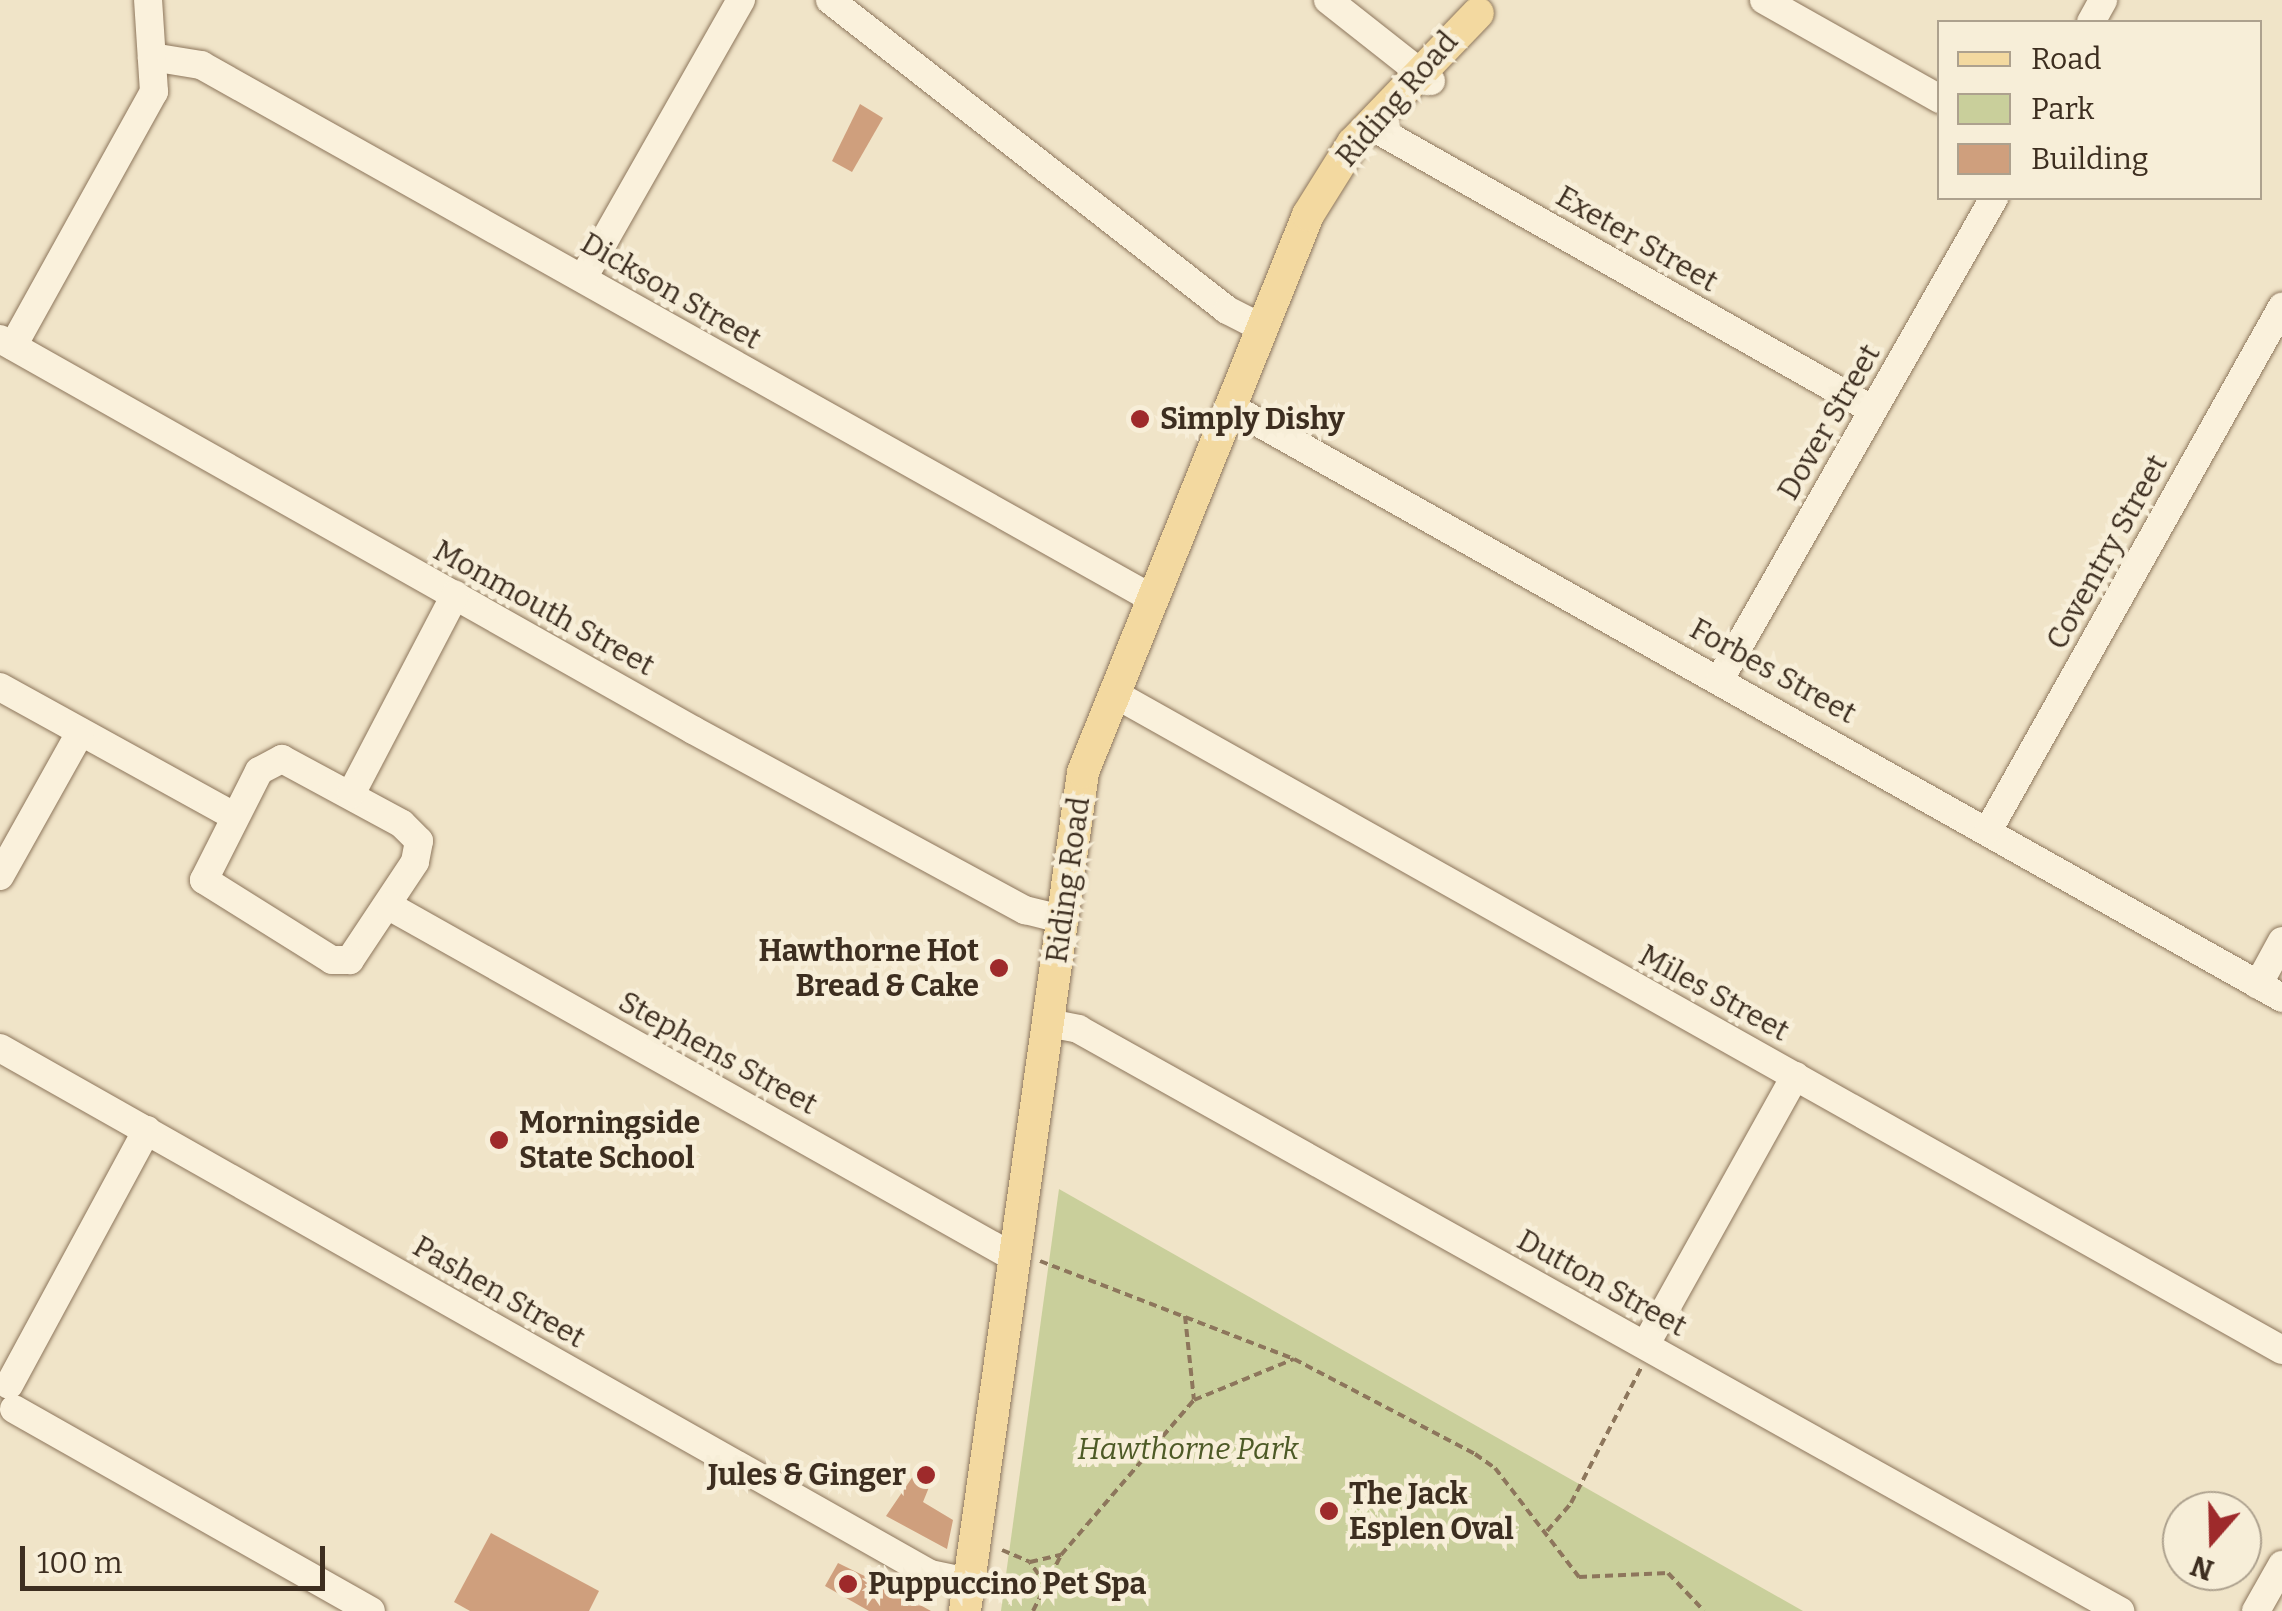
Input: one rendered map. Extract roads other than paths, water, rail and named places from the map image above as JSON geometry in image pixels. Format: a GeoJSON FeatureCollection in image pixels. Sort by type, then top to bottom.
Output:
{"type":"FeatureCollection","features":[{"type":"Feature","properties":{"kind":"main road","name":"Riding Road"},"geometry":{"type":"LineString","coordinates":[[967,1596],[1083,772],[1260,327],[1323,191],[1483,7]]}},
{"type":"Feature","properties":{"kind":"street"},"geometry":{"type":"LineString","coordinates":[[6,342],[143,119],[154,92],[148,0]]}},
{"type":"Feature","properties":{"kind":"street"},"geometry":{"type":"LineString","coordinates":[[583,278],[741,0]]}},
{"type":"Feature","properties":{"kind":"street"},"geometry":{"type":"LineString","coordinates":[[830,0],[1226,310],[1260,327]]}},
{"type":"Feature","properties":{"kind":"street"},"geometry":{"type":"LineString","coordinates":[[1328,0],[1424,75]]}},
{"type":"Feature","properties":{"kind":"street"},"geometry":{"type":"LineString","coordinates":[[1764,0],[1937,97]]}},
{"type":"Feature","properties":{"kind":"street","name":"Dickson Street"},"geometry":{"type":"LineString","coordinates":[[152,57],[200,65],[1151,598]]}},
{"type":"Feature","properties":{"kind":"street","name":"Exeter Street"},"geometry":{"type":"LineString","coordinates":[[1377,130],[1873,410]]}},
{"type":"Feature","properties":{"kind":"street","name":"Dover Street"},"geometry":{"type":"LineString","coordinates":[[1720,679],[1993,200]]}},
{"type":"Feature","properties":{"kind":"street","name":"Coventry Street"},"geometry":{"type":"LineString","coordinates":[[1988,830],[2282,307]]}},
{"type":"Feature","properties":{"kind":"street","name":"Monmouth Street"},"geometry":{"type":"LineString","coordinates":[[6,342],[1025,910],[1062,920]]}},
{"type":"Feature","properties":{"kind":"street","name":"Forbes Street"},"geometry":{"type":"LineString","coordinates":[[1229,406],[2270,992]]}},
{"type":"Feature","properties":{"kind":"street"},"geometry":{"type":"LineString","coordinates":[[350,794],[455,595]]}},
{"type":"Feature","properties":{"kind":"street"},"geometry":{"type":"LineString","coordinates":[[0,686],[234,816]]}},
{"type":"Feature","properties":{"kind":"street","name":"Miles Street"},"geometry":{"type":"LineString","coordinates":[[1112,693],[2282,1350]]}},
{"type":"Feature","properties":{"kind":"street"},"geometry":{"type":"LineString","coordinates":[[0,876],[80,733]]}},
{"type":"Feature","properties":{"kind":"street"},"geometry":{"type":"LineString","coordinates":[[272,759],[293,762],[350,794],[419,842],[415,862],[363,949],[341,962],[217,894],[203,872],[234,816],[272,759]]}},
{"type":"Feature","properties":{"kind":"street","name":"Stephens Street"},"geometry":{"type":"LineString","coordinates":[[390,906],[1015,1258]]}},
{"type":"Feature","properties":{"kind":"street"},"geometry":{"type":"LineString","coordinates":[[2270,992],[2282,941]]}},
{"type":"Feature","properties":{"kind":"street","name":"Dutton Street"},"geometry":{"type":"LineString","coordinates":[[1048,1023],[1078,1029],[2120,1611]]}},
{"type":"Feature","properties":{"kind":"street","name":"Pashen Street"},"geometry":{"type":"LineString","coordinates":[[0,1048],[967,1596]]}},
{"type":"Feature","properties":{"kind":"street"},"geometry":{"type":"LineString","coordinates":[[1646,1344],[1795,1076]]}},
{"type":"Feature","properties":{"kind":"street"},"geometry":{"type":"LineString","coordinates":[[147,1130],[6,1398],[371,1611]]}},
{"type":"Feature","properties":{"kind":"street"},"geometry":{"type":"LineString","coordinates":[[2256,1611],[2282,1565]]}},
{"type":"Feature","properties":{"kind":"place","name":"Simply Dishy"},"geometry":{"type":"Point","coordinates":[1140,419]}},
{"type":"Feature","properties":{"kind":"place","name":"Hawthorne Hot Bread & Cake"},"geometry":{"type":"Point","coordinates":[999,968]}},
{"type":"Feature","properties":{"kind":"place","name":"Morningside State School"},"geometry":{"type":"Point","coordinates":[499,1140]}},
{"type":"Feature","properties":{"kind":"place","name":"Jules & Ginger"},"geometry":{"type":"Point","coordinates":[926,1475]}},
{"type":"Feature","properties":{"kind":"place","name":"The Jack Esplen Oval"},"geometry":{"type":"Point","coordinates":[1329,1511]}},
{"type":"Feature","properties":{"kind":"place","name":"Puppuccino Pet Spa"},"geometry":{"type":"Point","coordinates":[848,1584]}},
{"type":"Feature","properties":{"kind":"park label","name":"Hawthorne Park"},"geometry":{"type":"Point","coordinates":[1188,1449]}}]}
